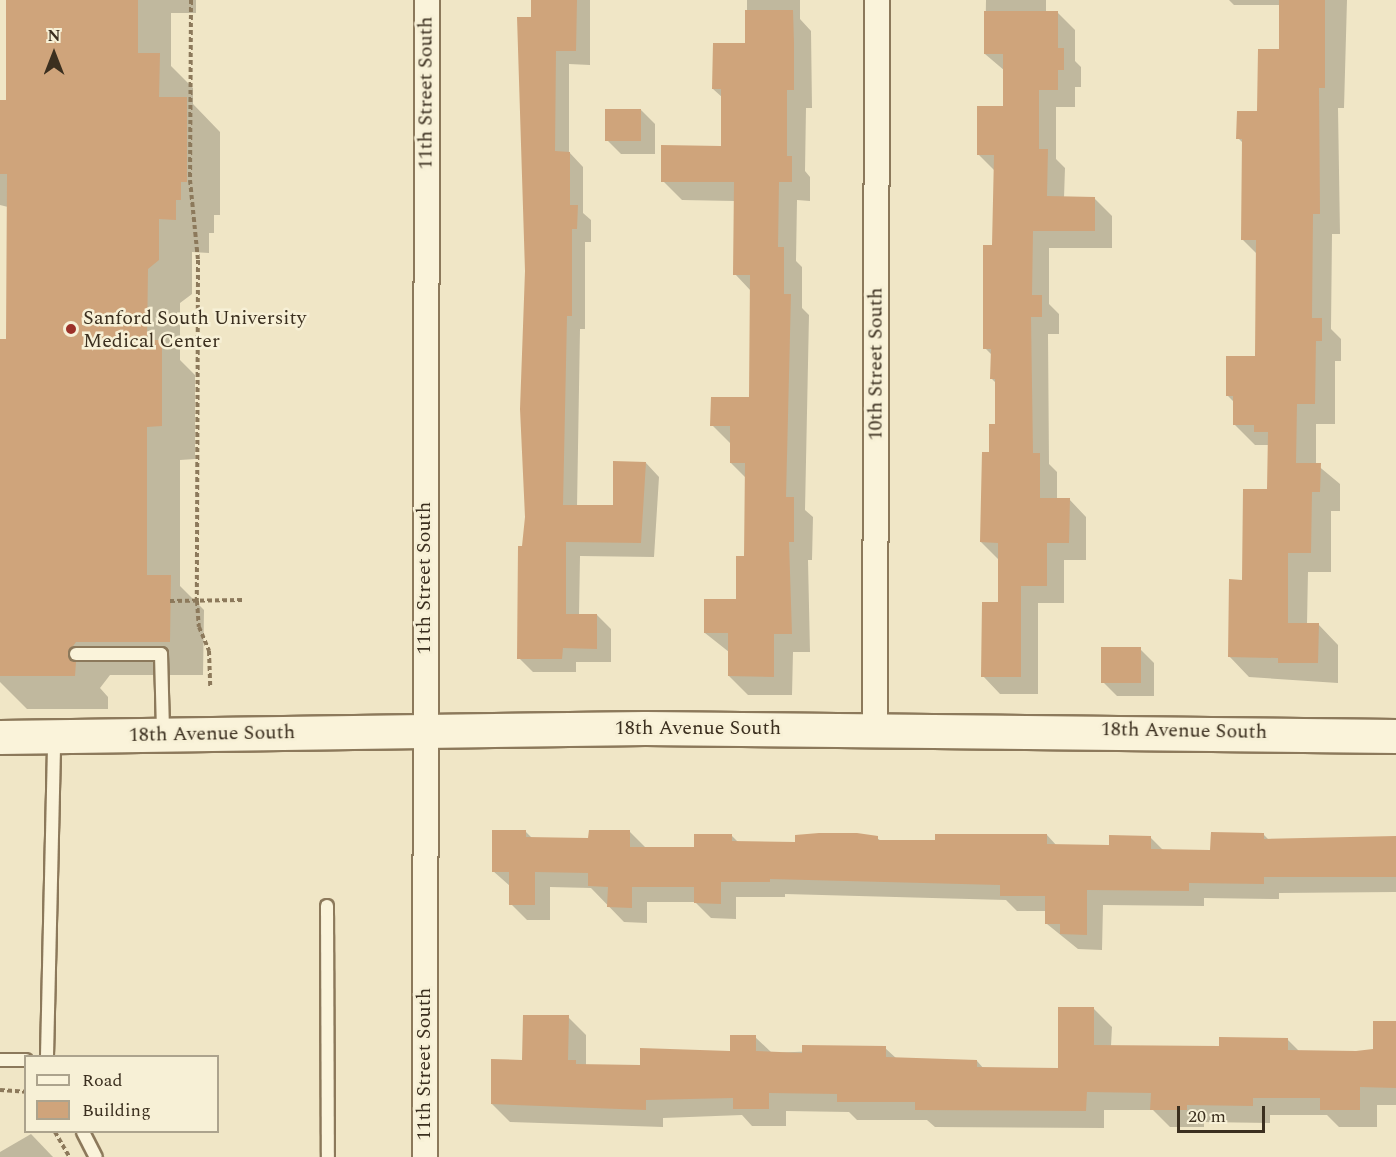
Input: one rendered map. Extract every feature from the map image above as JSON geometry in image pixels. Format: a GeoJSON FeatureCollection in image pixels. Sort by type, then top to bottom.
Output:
{"type":"FeatureCollection","features":[{"type":"Feature","properties":{"kind":"street","name":"11th Street South"},"geometry":{"type":"LineString","coordinates":[[425,1157],[423,731],[427,0]]}},
{"type":"Feature","properties":{"kind":"street","name":"10th Street South"},"geometry":{"type":"LineString","coordinates":[[875,728],[877,0]]}},
{"type":"Feature","properties":{"kind":"street","name":"18th Avenue South"},"geometry":{"type":"LineString","coordinates":[[0,737],[875,728],[1396,735]]}},
{"type":"Feature","properties":{"kind":"lane"},"geometry":{"type":"LineString","coordinates":[[76,654],[161,654],[164,735]]}},
{"type":"Feature","properties":{"kind":"lane"},"geometry":{"type":"LineString","coordinates":[[47,1055],[54,737]]}},
{"type":"Feature","properties":{"kind":"lane"},"geometry":{"type":"LineString","coordinates":[[327,906],[328,1157]]}},
{"type":"Feature","properties":{"kind":"lane"},"geometry":{"type":"LineString","coordinates":[[0,1060],[24,1060]]}},
{"type":"Feature","properties":{"kind":"lane"},"geometry":{"type":"LineString","coordinates":[[84,1133],[96,1157]]}},
{"type":"Feature","properties":{"kind":"path"},"geometry":{"type":"LineString","coordinates":[[192,0],[190,180],[198,260],[197,601],[199,627],[208,651],[210,686]]}},
{"type":"Feature","properties":{"kind":"path"},"geometry":{"type":"LineString","coordinates":[[170,601],[243,600]]}},
{"type":"Feature","properties":{"kind":"path"},"geometry":{"type":"LineString","coordinates":[[0,1090],[24,1092]]}},
{"type":"Feature","properties":{"kind":"path"},"geometry":{"type":"LineString","coordinates":[[56,1133],[69,1157]]}},
{"type":"Feature","properties":{"kind":"building","name":"Sanford South University Medical Center"},"geometry":{"type":"Polygon","coordinates":[[[6,0],[138,0],[138,53],[160,53],[159,97],[187,97],[187,182],[181,182],[181,200],[176,200],[176,220],[159,219],[159,260],[148,269],[147,340],[162,340],[162,426],[147,427],[147,575],[171,575],[170,642],[76,642],[68,653],[76,662],[75,676],[0,676],[0,339],[6,339],[7,174],[0,174],[0,100],[6,100],[6,0]]]}},
{"type":"Feature","properties":{"kind":"building"},"geometry":{"type":"Polygon","coordinates":[[[531,0],[577,0],[576,51],[556,51],[555,151],[570,152],[570,205],[578,205],[577,229],[572,229],[572,316],[567,316],[563,505],[613,505],[613,461],[646,462],[641,543],[566,542],[566,614],[597,614],[597,649],[563,648],[562,659],[517,659],[518,546],[522,546],[525,517],[520,409],[525,271],[517,17],[531,17],[531,0]]]}},
{"type":"Feature","properties":{"kind":"building"},"geometry":{"type":"Polygon","coordinates":[[[1279,0],[1325,0],[1325,88],[1319,88],[1320,214],[1313,214],[1312,318],[1322,318],[1322,341],[1316,341],[1315,404],[1297,404],[1296,463],[1321,463],[1320,492],[1312,492],[1311,553],[1288,553],[1288,623],[1319,623],[1318,663],[1278,663],[1278,658],[1228,657],[1229,579],[1242,580],[1243,489],[1267,489],[1268,432],[1254,432],[1254,425],[1233,425],[1233,396],[1226,396],[1226,356],[1255,356],[1256,240],[1241,240],[1242,139],[1236,139],[1237,111],[1257,111],[1258,49],[1279,49],[1279,0]]]}},
{"type":"Feature","properties":{"kind":"building"},"geometry":{"type":"Polygon","coordinates":[[[745,10],[793,10],[794,90],[787,90],[787,156],[792,156],[792,182],[779,182],[778,247],[784,247],[784,294],[791,294],[786,497],[794,497],[794,542],[789,542],[792,634],[774,634],[774,677],[728,676],[728,633],[704,633],[704,599],[736,599],[736,556],[744,556],[745,463],[730,463],[730,426],[710,426],[711,397],[749,397],[750,275],[733,275],[734,182],[661,182],[661,145],[721,146],[721,89],[712,89],[713,43],[745,43],[745,10]]]}},
{"type":"Feature","properties":{"kind":"building"},"geometry":{"type":"Polygon","coordinates":[[[984,11],[1058,11],[1058,48],[1064,48],[1064,70],[1058,70],[1058,90],[1039,90],[1039,149],[1048,149],[1047,196],[1095,197],[1095,231],[1033,231],[1032,295],[1042,295],[1042,317],[1031,317],[1033,453],[1040,453],[1040,498],[1070,498],[1069,543],[1047,543],[1047,586],[1021,586],[1021,677],[981,677],[982,602],[998,602],[998,543],[980,542],[982,452],[989,452],[989,424],[995,424],[995,379],[990,379],[991,349],[983,349],[983,245],[992,245],[994,155],[977,155],[977,106],[1003,106],[1003,54],[984,54],[984,11]]]}},
{"type":"Feature","properties":{"kind":"building"},"geometry":{"type":"Polygon","coordinates":[[[605,109],[641,109],[641,141],[605,141],[605,109]]]}},
{"type":"Feature","properties":{"kind":"building"},"geometry":{"type":"Polygon","coordinates":[[[1101,647],[1141,647],[1141,683],[1101,683],[1101,647]]]}},
{"type":"Feature","properties":{"kind":"building"},"geometry":{"type":"Polygon","coordinates":[[[492,830],[526,830],[526,837],[588,838],[589,830],[630,830],[630,847],[694,847],[694,834],[732,834],[732,841],[795,842],[795,835],[819,833],[857,833],[878,836],[878,840],[935,840],[935,834],[1047,834],[1047,844],[1109,845],[1109,835],[1151,836],[1151,849],[1210,850],[1211,832],[1264,833],[1264,839],[1396,836],[1396,877],[1264,877],[1264,884],[1189,883],[1189,891],[1087,890],[1087,935],[1060,934],[1060,924],[1045,924],[1045,896],[1000,896],[1000,885],[770,879],[770,882],[721,882],[721,904],[694,903],[694,887],[632,887],[632,908],[607,907],[608,887],[588,886],[588,873],[535,872],[535,905],[509,905],[509,872],[492,872],[492,830]]]}},
{"type":"Feature","properties":{"kind":"building"},"geometry":{"type":"Polygon","coordinates":[[[1058,1007],[1094,1007],[1094,1045],[1219,1046],[1219,1037],[1288,1038],[1288,1050],[1356,1051],[1373,1049],[1373,1021],[1396,1021],[1396,1088],[1360,1087],[1360,1110],[1320,1110],[1320,1098],[1253,1098],[1253,1106],[1187,1105],[1187,1110],[1150,1110],[1151,1093],[1087,1092],[1086,1111],[915,1110],[915,1102],[837,1102],[837,1094],[769,1093],[769,1109],[733,1109],[733,1098],[646,1100],[646,1110],[491,1104],[491,1059],[522,1060],[523,1015],[569,1015],[568,1060],[576,1060],[576,1064],[640,1065],[640,1048],[730,1051],[730,1035],[756,1035],[756,1051],[802,1053],[802,1045],[886,1046],[886,1057],[977,1060],[977,1067],[1058,1068],[1058,1007]]]}},
{"type":"Feature","properties":{"kind":"place","name":"Sanford South University Medical Center"},"geometry":{"type":"Point","coordinates":[71,329]}}]}
